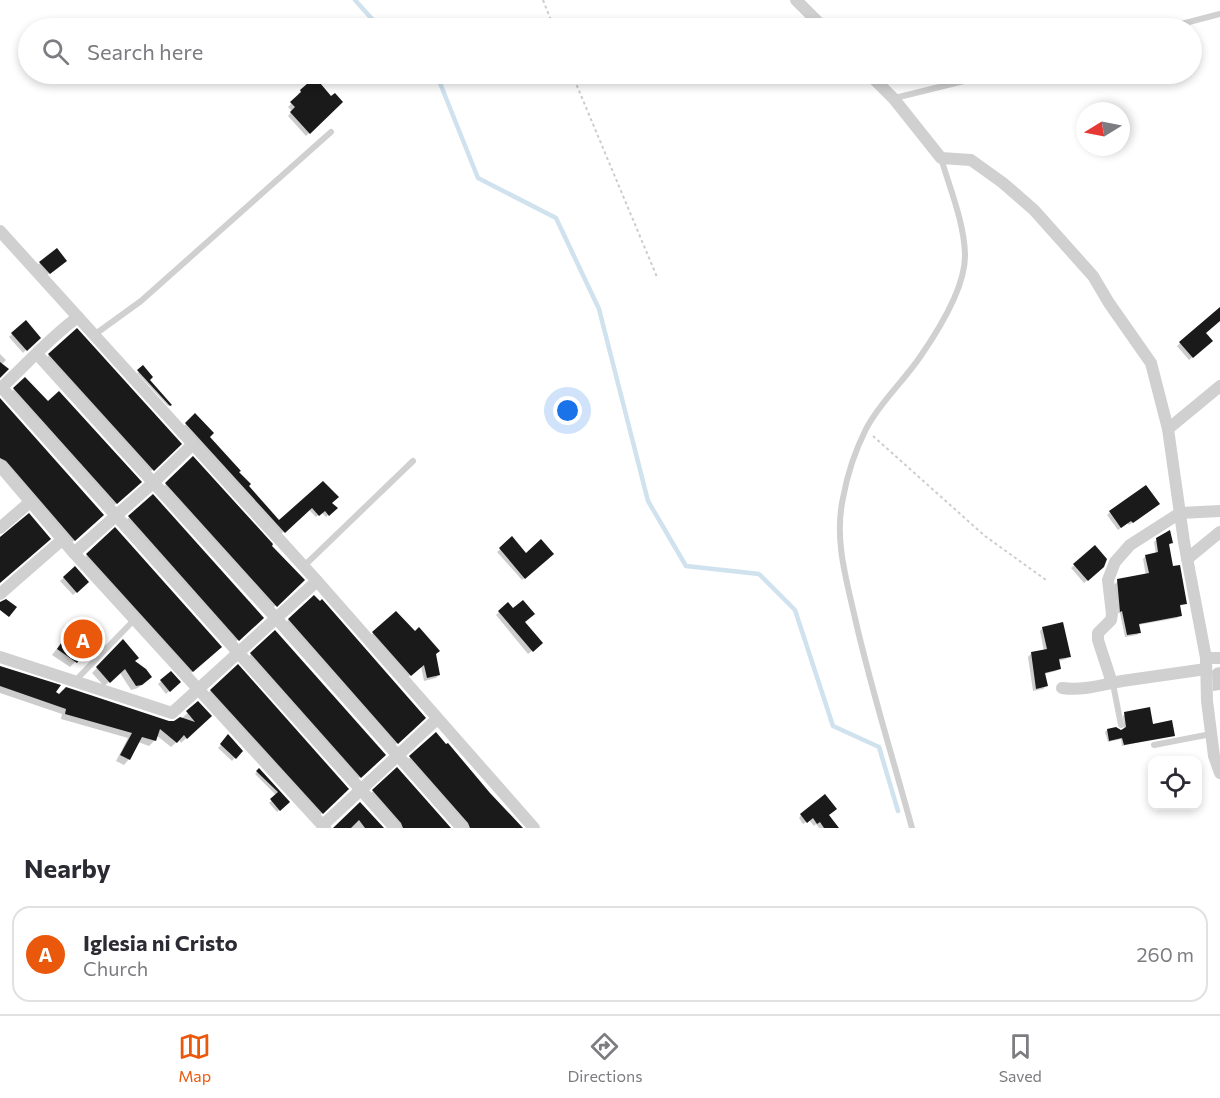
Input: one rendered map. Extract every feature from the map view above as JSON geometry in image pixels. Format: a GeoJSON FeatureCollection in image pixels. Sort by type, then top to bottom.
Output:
{"type":"FeatureCollection","features":[{"type":"Feature","properties":{"kind":"street"},"geometry":{"type":"LineString","coordinates":[[796,0],[814,18]]}},
{"type":"Feature","properties":{"kind":"street"},"geometry":{"type":"LineString","coordinates":[[879,84],[894,99],[941,158],[971,160],[1003,183],[1034,210],[1094,276],[1109,303],[1151,363],[1168,429],[1187,559],[1206,664],[1207,701],[1214,756],[1220,773]]}},
{"type":"Feature","properties":{"kind":"street"},"geometry":{"type":"LineString","coordinates":[[0,231],[317,581],[534,828]]}},
{"type":"Feature","properties":{"kind":"street"},"geometry":{"type":"LineString","coordinates":[[78,317],[55,334],[1,388],[395,828]]}},
{"type":"Feature","properties":{"kind":"street"},"geometry":{"type":"LineString","coordinates":[[37,354],[462,828]]}},
{"type":"Feature","properties":{"kind":"street"},"geometry":{"type":"LineString","coordinates":[[1168,429],[1220,386]]}},
{"type":"Feature","properties":{"kind":"street"},"geometry":{"type":"LineString","coordinates":[[74,553],[192,445]]}},
{"type":"Feature","properties":{"kind":"street"},"geometry":{"type":"LineString","coordinates":[[0,466],[74,553],[199,687],[324,827],[437,719]]}},
{"type":"Feature","properties":{"kind":"street"},"geometry":{"type":"LineString","coordinates":[[0,528],[30,502]]}},
{"type":"Feature","properties":{"kind":"street"},"geometry":{"type":"LineString","coordinates":[[1112,683],[1098,640],[1098,633],[1111,620],[1107,583],[1115,562],[1130,545],[1180,513],[1220,511]]}},
{"type":"Feature","properties":{"kind":"street"},"geometry":{"type":"LineString","coordinates":[[1187,559],[1220,532]]}},
{"type":"Feature","properties":{"kind":"street"},"geometry":{"type":"LineString","coordinates":[[0,594],[63,539]]}},
{"type":"Feature","properties":{"kind":"street"},"geometry":{"type":"LineString","coordinates":[[0,657],[172,713],[317,581]]}},
{"type":"Feature","properties":{"kind":"street"},"geometry":{"type":"LineString","coordinates":[[1062,688],[1086,689],[1206,664],[1220,658]]}},
{"type":"Feature","properties":{"kind":"lane"},"geometry":{"type":"LineString","coordinates":[[1202,19],[1220,14]]}},
{"type":"Feature","properties":{"kind":"lane"},"geometry":{"type":"LineString","coordinates":[[894,99],[953,84]]}},
{"type":"Feature","properties":{"kind":"lane"},"geometry":{"type":"LineString","coordinates":[[94,336],[141,301],[331,132]]}},
{"type":"Feature","properties":{"kind":"lane"},"geometry":{"type":"LineString","coordinates":[[912,828],[864,658],[840,551],[840,523],[843,497],[866,430],[886,400],[921,357],[949,308],[960,282],[965,255],[959,221],[941,158]]}},
{"type":"Feature","properties":{"kind":"lane"},"geometry":{"type":"LineString","coordinates":[[304,567],[414,461]]}},
{"type":"Feature","properties":{"kind":"lane"},"geometry":{"type":"LineString","coordinates":[[76,680],[135,619]]}},
{"type":"Feature","properties":{"kind":"lane"},"geometry":{"type":"LineString","coordinates":[[1112,683],[1121,725]]}},
{"type":"Feature","properties":{"kind":"lane"},"geometry":{"type":"LineString","coordinates":[[1154,745],[1211,734]]}},
{"type":"Feature","properties":{"kind":"path"},"geometry":{"type":"LineString","coordinates":[[543,0],[550,18]]}},
{"type":"Feature","properties":{"kind":"path"},"geometry":{"type":"LineString","coordinates":[[576,84],[657,278]]}},
{"type":"Feature","properties":{"kind":"path"},"geometry":{"type":"LineString","coordinates":[[866,430],[985,536],[1046,580]]}},
{"type":"Feature","properties":{"kind":"building"},"geometry":{"type":"Polygon","coordinates":[[[307,84],[321,84],[331,96],[335,93],[343,102],[310,134],[290,112],[295,107],[290,102],[301,92],[300,90],[307,84]]]}},
{"type":"Feature","properties":{"kind":"building"},"geometry":{"type":"Polygon","coordinates":[[[57,248],[67,261],[50,274],[39,262],[57,248]]]}},
{"type":"Feature","properties":{"kind":"building"},"geometry":{"type":"Polygon","coordinates":[[[1220,307],[1220,321],[1206,333],[1213,341],[1193,358],[1179,342],[1220,307]]]}},
{"type":"Feature","properties":{"kind":"building"},"geometry":{"type":"Polygon","coordinates":[[[26,320],[41,338],[27,351],[11,333],[26,320]]]}},
{"type":"Feature","properties":{"kind":"building"},"geometry":{"type":"Polygon","coordinates":[[[77,328],[182,444],[154,471],[48,354],[77,328]]]}},
{"type":"Feature","properties":{"kind":"building"},"geometry":{"type":"Polygon","coordinates":[[[0,362],[9,369],[0,378],[0,362]]]}},
{"type":"Feature","properties":{"kind":"building"},"geometry":{"type":"Polygon","coordinates":[[[143,365],[153,377],[150,380],[172,405],[170,406],[137,370],[143,365]]]}},
{"type":"Feature","properties":{"kind":"building"},"geometry":{"type":"Polygon","coordinates":[[[25,377],[48,401],[59,391],[142,482],[117,504],[13,388],[25,377]]]}},
{"type":"Feature","properties":{"kind":"building"},"geometry":{"type":"Polygon","coordinates":[[[0,398],[104,515],[75,541],[6,461],[0,458],[0,398]]]}},
{"type":"Feature","properties":{"kind":"building"},"geometry":{"type":"Polygon","coordinates":[[[195,413],[214,433],[210,437],[241,471],[239,472],[251,484],[249,486],[279,520],[323,481],[339,497],[332,503],[338,508],[329,516],[325,511],[319,516],[312,508],[285,533],[185,423],[195,413]]]}},
{"type":"Feature","properties":{"kind":"building"},"geometry":{"type":"Polygon","coordinates":[[[193,456],[305,580],[277,607],[165,483],[193,456]]]}},
{"type":"Feature","properties":{"kind":"building"},"geometry":{"type":"Polygon","coordinates":[[[1146,485],[1160,504],[1133,523],[1131,521],[1121,528],[1109,511],[1146,485]]]}},
{"type":"Feature","properties":{"kind":"building"},"geometry":{"type":"Polygon","coordinates":[[[153,494],[264,618],[239,641],[128,516],[153,494]]]}},
{"type":"Feature","properties":{"kind":"building"},"geometry":{"type":"Polygon","coordinates":[[[29,513],[51,539],[0,583],[0,537],[29,513]]]}},
{"type":"Feature","properties":{"kind":"building"},"geometry":{"type":"Polygon","coordinates":[[[115,527],[222,647],[193,672],[86,554],[115,527]]]}},
{"type":"Feature","properties":{"kind":"building"},"geometry":{"type":"Polygon","coordinates":[[[1170,530],[1173,543],[1169,544],[1173,566],[1180,565],[1187,604],[1180,605],[1182,616],[1139,624],[1141,633],[1127,635],[1122,611],[1120,612],[1117,579],[1149,573],[1145,555],[1158,552],[1156,538],[1170,530]]]}},
{"type":"Feature","properties":{"kind":"building"},"geometry":{"type":"Polygon","coordinates":[[[512,536],[526,553],[541,539],[554,554],[525,579],[499,548],[512,536]]]}},
{"type":"Feature","properties":{"kind":"building"},"geometry":{"type":"Polygon","coordinates":[[[1095,545],[1107,559],[1104,567],[1088,581],[1073,564],[1095,545]]]}},
{"type":"Feature","properties":{"kind":"building"},"geometry":{"type":"Polygon","coordinates":[[[75,566],[89,582],[77,593],[63,577],[75,566]]]}},
{"type":"Feature","properties":{"kind":"building"},"geometry":{"type":"Polygon","coordinates":[[[314,595],[320,601],[322,599],[426,718],[398,744],[288,619],[314,595]]]}},
{"type":"Feature","properties":{"kind":"building"},"geometry":{"type":"Polygon","coordinates":[[[6,599],[17,607],[9,617],[0,610],[0,602],[6,599]]]}},
{"type":"Feature","properties":{"kind":"building"},"geometry":{"type":"Polygon","coordinates":[[[523,600],[535,614],[525,622],[543,643],[533,652],[498,611],[508,602],[513,608],[523,600]]]}},
{"type":"Feature","properties":{"kind":"building"},"geometry":{"type":"Polygon","coordinates":[[[396,611],[415,631],[419,627],[440,651],[436,654],[440,675],[427,678],[424,665],[411,676],[372,632],[396,611]]]}},
{"type":"Feature","properties":{"kind":"building"},"geometry":{"type":"Polygon","coordinates":[[[90,619],[101,627],[77,663],[57,649],[75,623],[83,629],[90,619]]]}},
{"type":"Feature","properties":{"kind":"building"},"geometry":{"type":"Polygon","coordinates":[[[1063,622],[1071,657],[1059,659],[1061,669],[1045,673],[1048,686],[1036,689],[1031,652],[1047,649],[1042,627],[1063,622]]]}},
{"type":"Feature","properties":{"kind":"building"},"geometry":{"type":"Polygon","coordinates":[[[275,630],[386,755],[361,778],[250,653],[275,630]]]}},
{"type":"Feature","properties":{"kind":"building"},"geometry":{"type":"Polygon","coordinates":[[[123,639],[139,658],[135,661],[152,677],[142,685],[136,686],[125,669],[110,683],[96,667],[123,639]]]}},
{"type":"Feature","properties":{"kind":"building"},"geometry":{"type":"Polygon","coordinates":[[[238,664],[349,789],[323,814],[210,690],[238,664]]]}},
{"type":"Feature","properties":{"kind":"building"},"geometry":{"type":"Polygon","coordinates":[[[0,666],[61,685],[56,692],[59,694],[66,687],[169,721],[180,717],[195,722],[186,711],[198,701],[212,716],[187,739],[184,735],[177,743],[160,729],[156,741],[142,737],[130,760],[120,755],[132,733],[65,714],[66,709],[0,686],[0,666]]]}},
{"type":"Feature","properties":{"kind":"building"},"geometry":{"type":"Polygon","coordinates":[[[171,671],[181,682],[170,692],[160,680],[171,671]]]}},
{"type":"Feature","properties":{"kind":"building"},"geometry":{"type":"Polygon","coordinates":[[[1150,707],[1153,724],[1172,720],[1175,736],[1124,745],[1122,738],[1109,741],[1107,729],[1116,727],[1121,730],[1126,727],[1124,712],[1150,707]]]}},
{"type":"Feature","properties":{"kind":"building"},"geometry":{"type":"Polygon","coordinates":[[[436,732],[523,828],[470,828],[409,756],[436,732]]]}},
{"type":"Feature","properties":{"kind":"building"},"geometry":{"type":"Polygon","coordinates":[[[228,734],[243,751],[236,759],[220,744],[228,734]]]}},
{"type":"Feature","properties":{"kind":"building"},"geometry":{"type":"Polygon","coordinates":[[[397,767],[451,828],[403,828],[372,790],[397,767]]]}},
{"type":"Feature","properties":{"kind":"building"},"geometry":{"type":"Polygon","coordinates":[[[259,768],[290,802],[280,811],[270,799],[278,792],[256,771],[259,768]]]}},
{"type":"Feature","properties":{"kind":"building"},"geometry":{"type":"Polygon","coordinates":[[[825,794],[837,809],[829,815],[839,828],[824,828],[813,818],[807,823],[800,814],[825,794]]]}},
{"type":"Feature","properties":{"kind":"building"},"geometry":{"type":"Polygon","coordinates":[[[360,802],[384,828],[365,828],[359,820],[351,828],[333,828],[360,802]]]}},
{"type":"Feature","properties":{"kind":"waterway"},"geometry":{"type":"LineString","coordinates":[[355,0],[371,18]]}},
{"type":"Feature","properties":{"kind":"waterway"},"geometry":{"type":"LineString","coordinates":[[440,84],[478,178],[556,218],[599,309],[648,501],[686,566],[759,574],[795,610],[833,726],[879,747],[898,811]]}},
{"type":"Feature","properties":{"kind":"place","name":"Iglesia ni Cristo"},"geometry":{"type":"Point","coordinates":[83,639]}}]}
